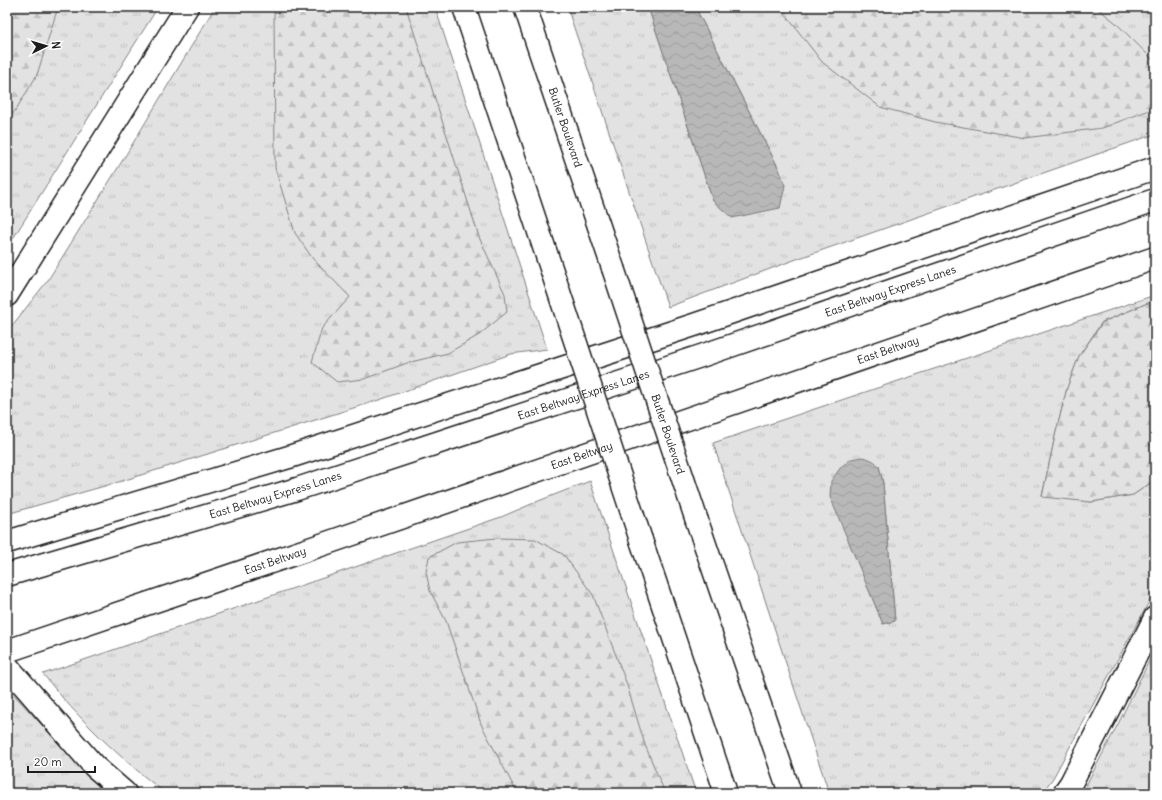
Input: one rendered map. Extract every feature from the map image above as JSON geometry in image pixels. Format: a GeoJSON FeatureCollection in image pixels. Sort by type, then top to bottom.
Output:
{"type":"FeatureCollection","features":[{"type":"Feature","properties":{"kind":"highway"},"geometry":{"type":"LineString","coordinates":[[7,295],[187,7]]}},
{"type":"Feature","properties":{"kind":"highway"},"geometry":{"type":"LineString","coordinates":[[464,7],[726,793]]}},
{"type":"Feature","properties":{"kind":"highway","name":"Butler Boulevard"},"geometry":{"type":"LineString","coordinates":[[525,7],[697,521],[790,793]]}},
{"type":"Feature","properties":{"kind":"highway"},"geometry":{"type":"LineString","coordinates":[[7,542],[296,454],[694,325],[1155,168]]}},
{"type":"Feature","properties":{"kind":"highway","name":"East Beltway Express Lanes"},"geometry":{"type":"LineString","coordinates":[[7,575],[312,484],[708,354],[1155,200]]}},
{"type":"Feature","properties":{"kind":"highway","name":"East Beltway"},"geometry":{"type":"LineString","coordinates":[[7,651],[324,544],[1155,258]]}},
{"type":"Feature","properties":{"kind":"highway"},"geometry":{"type":"LineString","coordinates":[[1064,793],[1071,783],[1155,618]]}},
{"type":"Feature","properties":{"kind":"highway"},"geometry":{"type":"LineString","coordinates":[[7,666],[94,766],[125,793]]}},
{"type":"Feature","properties":{"kind":"green space"},"geometry":{"type":"Polygon","coordinates":[[[7,7],[158,7],[7,248],[7,7]]]}},
{"type":"Feature","properties":{"kind":"green space"},"geometry":{"type":"Polygon","coordinates":[[[7,7],[58,7],[37,75],[15,111],[7,121],[7,7]]]}},
{"type":"Feature","properties":{"kind":"green space"},"geometry":{"type":"Polygon","coordinates":[[[215,7],[435,7],[547,349],[511,354],[382,399],[122,481],[7,514],[7,332],[48,280],[215,7]]]}},
{"type":"Feature","properties":{"kind":"green space"},"geometry":{"type":"Polygon","coordinates":[[[274,7],[406,7],[479,237],[505,294],[507,312],[479,335],[448,353],[407,363],[364,379],[337,382],[312,362],[322,328],[350,297],[313,259],[295,233],[275,168],[274,7]]]}},
{"type":"Feature","properties":{"kind":"green space"},"geometry":{"type":"Polygon","coordinates":[[[567,7],[648,7],[713,201],[779,169],[695,7],[1155,7],[1155,134],[794,260],[668,307],[567,7]]]}},
{"type":"Feature","properties":{"kind":"green space"},"geometry":{"type":"Polygon","coordinates":[[[781,7],[1096,7],[1116,23],[1155,62],[1155,108],[1102,128],[1025,138],[935,122],[880,107],[822,62],[781,7]]]}},
{"type":"Feature","properties":{"kind":"green space"},"geometry":{"type":"Polygon","coordinates":[[[1155,295],[1155,300],[1102,322],[1079,356],[1067,388],[1055,436],[1042,496],[1091,502],[1133,495],[1155,480],[1155,591],[1053,778],[1042,793],[829,793],[713,443],[1155,295]],[[879,466],[831,497],[883,624],[895,621],[883,483],[879,466]]]}},
{"type":"Feature","properties":{"kind":"green space"},"geometry":{"type":"Polygon","coordinates":[[[1155,300],[1155,480],[1133,495],[1091,502],[1042,497],[1067,388],[1079,356],[1103,322],[1155,300]]]}},
{"type":"Feature","properties":{"kind":"green space"},"geometry":{"type":"Polygon","coordinates":[[[590,481],[696,793],[165,793],[100,737],[70,707],[43,674],[501,517],[590,481]]]}},
{"type":"Feature","properties":{"kind":"green space"},"geometry":{"type":"Polygon","coordinates":[[[496,538],[535,539],[564,555],[593,595],[626,682],[645,745],[665,793],[517,793],[481,724],[446,621],[430,591],[426,572],[429,557],[457,542],[496,538]]]}},
{"type":"Feature","properties":{"kind":"green space"},"geometry":{"type":"Polygon","coordinates":[[[1155,649],[1155,793],[1082,793],[1118,724],[1155,649]]]}},
{"type":"Feature","properties":{"kind":"green space"},"geometry":{"type":"Polygon","coordinates":[[[7,687],[62,747],[115,793],[7,793],[7,687]]]}},
{"type":"Feature","properties":{"kind":"water"},"geometry":{"type":"Polygon","coordinates":[[[648,7],[695,7],[779,169],[785,185],[780,208],[732,218],[713,201],[648,7]]]}},
{"type":"Feature","properties":{"kind":"water"},"geometry":{"type":"Polygon","coordinates":[[[862,457],[872,460],[878,465],[883,483],[895,621],[883,624],[830,497],[831,481],[841,467],[851,459],[862,457]]]}}]}
